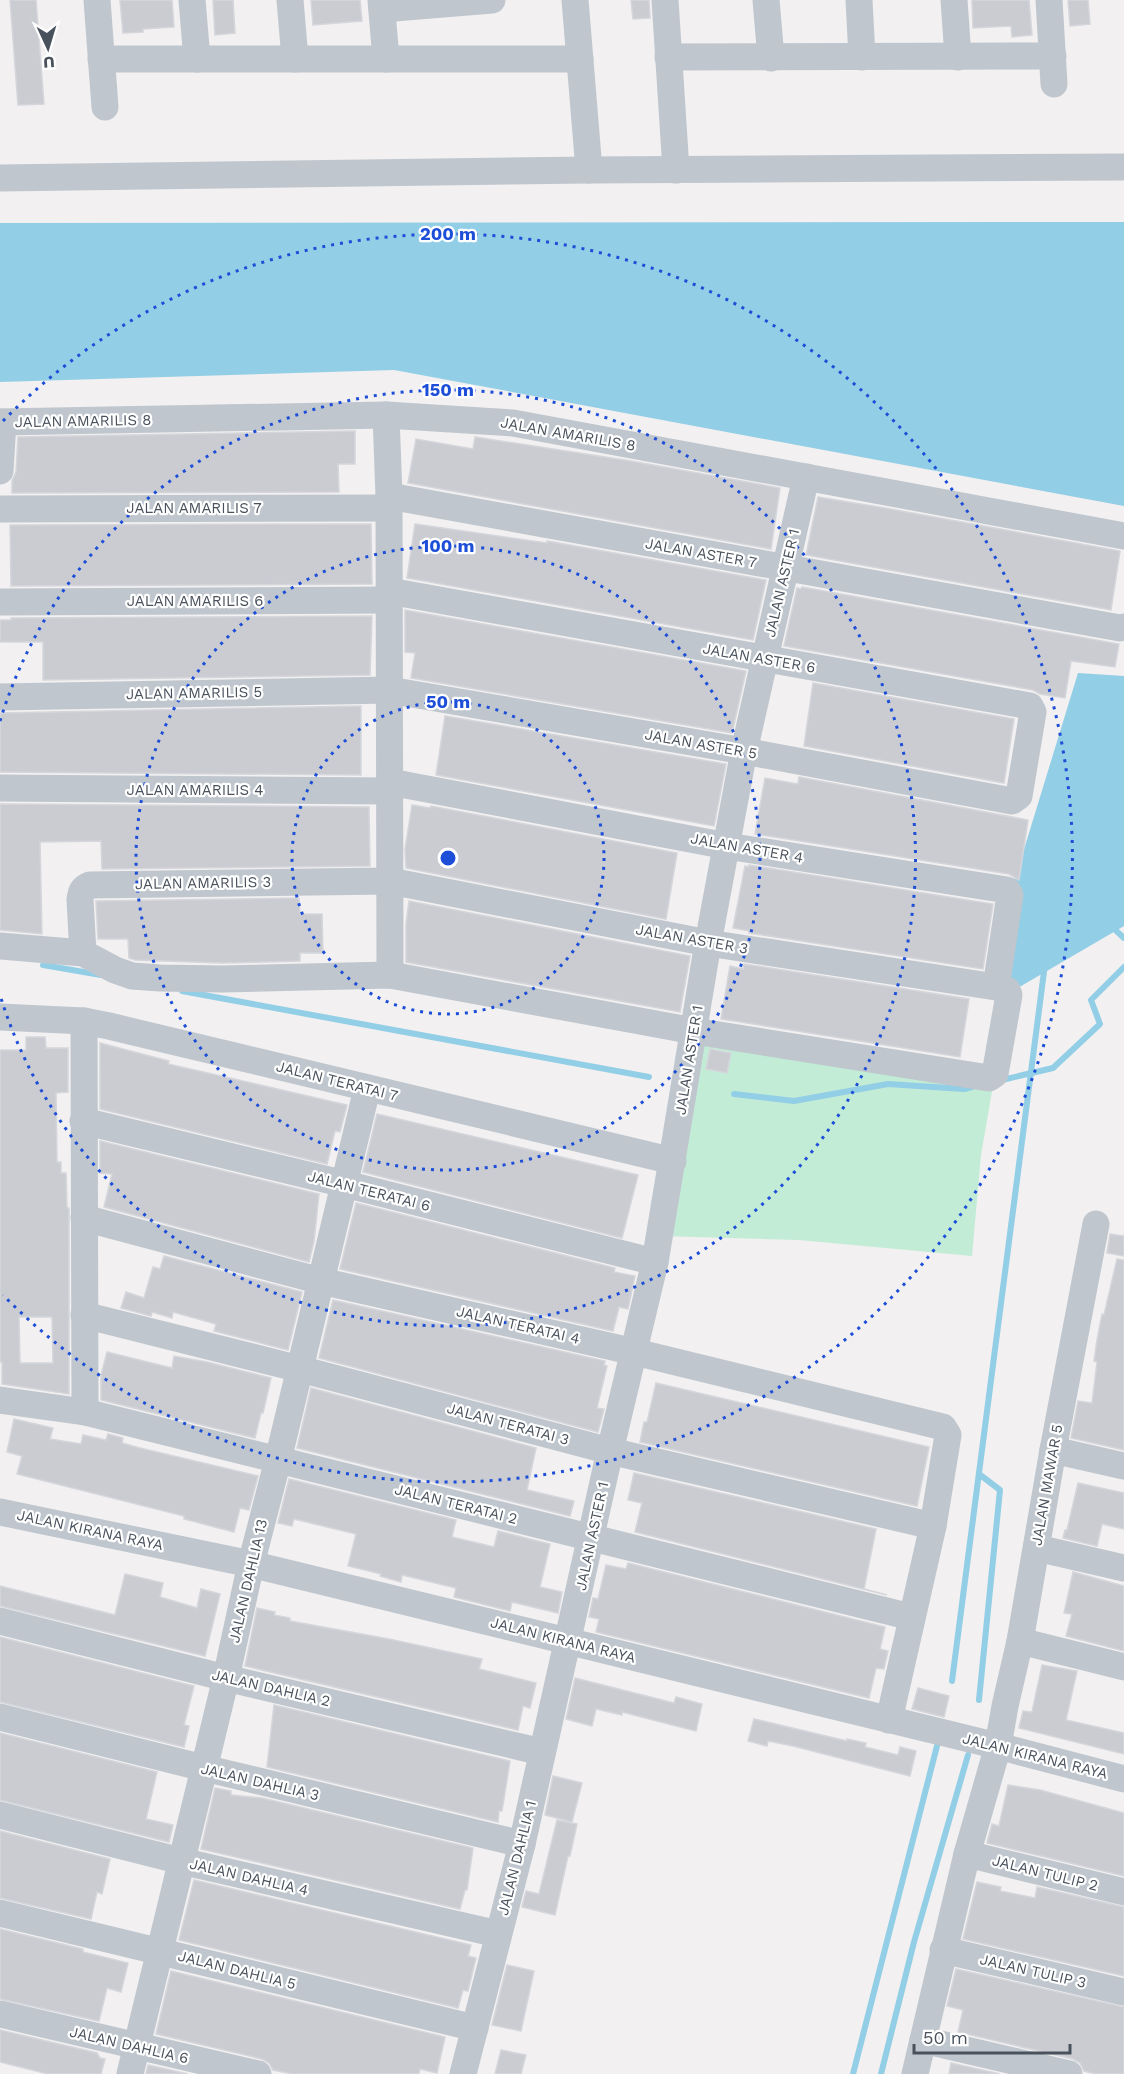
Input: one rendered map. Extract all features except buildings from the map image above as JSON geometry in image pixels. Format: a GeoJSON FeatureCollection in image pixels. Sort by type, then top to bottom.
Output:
{"type":"FeatureCollection","features":[{"type":"Feature","properties":{"kind":"street"},"geometry":{"type":"LineString","coordinates":[[97,0],[105,106]]}},
{"type":"Feature","properties":{"kind":"street"},"geometry":{"type":"LineString","coordinates":[[192,0],[197,59]]}},
{"type":"Feature","properties":{"kind":"street"},"geometry":{"type":"LineString","coordinates":[[290,0],[295,59]]}},
{"type":"Feature","properties":{"kind":"street"},"geometry":{"type":"LineString","coordinates":[[386,59],[382,4],[484,0]]}},
{"type":"Feature","properties":{"kind":"street"},"geometry":{"type":"LineString","coordinates":[[575,0],[590,170]]}},
{"type":"Feature","properties":{"kind":"street"},"geometry":{"type":"LineString","coordinates":[[664,0],[676,170]]}},
{"type":"Feature","properties":{"kind":"street"},"geometry":{"type":"LineString","coordinates":[[766,0],[771,57]]}},
{"type":"Feature","properties":{"kind":"street"},"geometry":{"type":"LineString","coordinates":[[859,0],[862,57]]}},
{"type":"Feature","properties":{"kind":"street"},"geometry":{"type":"LineString","coordinates":[[954,0],[958,57]]}},
{"type":"Feature","properties":{"kind":"street"},"geometry":{"type":"LineString","coordinates":[[1049,0],[1054,84]]}},
{"type":"Feature","properties":{"kind":"street"},"geometry":{"type":"LineString","coordinates":[[669,57],[1053,56]]}},
{"type":"Feature","properties":{"kind":"street"},"geometry":{"type":"LineString","coordinates":[[101,59],[580,59]]}},
{"type":"Feature","properties":{"kind":"street"},"geometry":{"type":"LineString","coordinates":[[0,178],[590,170],[1124,167]]}},
{"type":"Feature","properties":{"kind":"street"},"geometry":{"type":"LineString","coordinates":[[386,415],[389,502],[390,975]]}},
{"type":"Feature","properties":{"kind":"street","name":"JALAN AMARILIS 8"},"geometry":{"type":"LineString","coordinates":[[2,422],[386,415],[513,423],[1124,536]]}},
{"type":"Feature","properties":{"kind":"street"},"geometry":{"type":"LineString","coordinates":[[0,471],[2,422]]}},
{"type":"Feature","properties":{"kind":"street","name":"JALAN ASTER 1"},"geometry":{"type":"LineString","coordinates":[[568,1642],[655,1262],[708,943],[744,751],[806,477]]}},
{"type":"Feature","properties":{"kind":"street","name":"JALAN AMARILIS 7"},"geometry":{"type":"LineString","coordinates":[[0,508],[389,502]]}},
{"type":"Feature","properties":{"kind":"street","name":"JALAN ASTER 7"},"geometry":{"type":"LineString","coordinates":[[389,502],[1122,628]]}},
{"type":"Feature","properties":{"kind":"street","name":"JALAN AMARILIS 6"},"geometry":{"type":"LineString","coordinates":[[0,602],[389,596]]}},
{"type":"Feature","properties":{"kind":"street","name":"JALAN ASTER 6"},"geometry":{"type":"LineString","coordinates":[[389,596],[1030,706],[1033,712],[1019,796],[1012,801]]}},
{"type":"Feature","properties":{"kind":"street","name":"JALAN AMARILIS 5"},"geometry":{"type":"LineString","coordinates":[[0,697],[389,690]]}},
{"type":"Feature","properties":{"kind":"street","name":"JALAN ASTER 5"},"geometry":{"type":"LineString","coordinates":[[389,690],[744,751],[1012,801]]}},
{"type":"Feature","properties":{"kind":"street","name":"JALAN AMARILIS 4"},"geometry":{"type":"LineString","coordinates":[[0,788],[390,786]]}},
{"type":"Feature","properties":{"kind":"street","name":"JALAN ASTER 4"},"geometry":{"type":"LineString","coordinates":[[390,786],[727,846],[1007,890],[1010,895],[996,987]]}},
{"type":"Feature","properties":{"kind":"street","name":"JALAN ASTER 3"},"geometry":{"type":"LineString","coordinates":[[390,881],[708,943],[996,987]]}},
{"type":"Feature","properties":{"kind":"street","name":"JALAN AMARILIS 3"},"geometry":{"type":"LineString","coordinates":[[83,953],[80,900],[84,887],[90,885],[390,881]]}},
{"type":"Feature","properties":{"kind":"street"},"geometry":{"type":"LineString","coordinates":[[0,946],[83,953],[132,976],[222,979],[390,975],[694,1031],[988,1078],[995,1074],[1009,995],[1007,990],[996,987]]}},
{"type":"Feature","properties":{"kind":"street","name":"JALAN TERATAI 7"},"geometry":{"type":"LineString","coordinates":[[0,1017],[84,1021],[673,1161]]}},
{"type":"Feature","properties":{"kind":"street"},"geometry":{"type":"LineString","coordinates":[[84,1021],[85,1412]]}},
{"type":"Feature","properties":{"kind":"street","name":"JALAN DAHLIA 13"},"geometry":{"type":"LineString","coordinates":[[130,2074],[226,1678],[250,1564],[278,1460],[367,1089]]}},
{"type":"Feature","properties":{"kind":"street","name":"JALAN TERATAI 6"},"geometry":{"type":"LineString","coordinates":[[83,1121],[655,1262]]}},
{"type":"Feature","properties":{"kind":"street","name":"JALAN TERATAI 4"},"geometry":{"type":"LineString","coordinates":[[84,1218],[321,1281],[635,1352],[943,1427],[948,1435],[933,1526]]}},
{"type":"Feature","properties":{"kind":"street","name":"JALAN MAWAR 5"},"geometry":{"type":"LineString","coordinates":[[915,2074],[967,1854],[998,1746],[1020,1641],[1096,1224]]}},
{"type":"Feature","properties":{"kind":"street","name":"JALAN TERATAI 3"},"geometry":{"type":"LineString","coordinates":[[84,1315],[610,1451],[933,1526]]}},
{"type":"Feature","properties":{"kind":"street","name":"JALAN TERATAI 2"},"geometry":{"type":"LineString","coordinates":[[0,1400],[85,1412],[911,1617]]}},
{"type":"Feature","properties":{"kind":"street"},"geometry":{"type":"LineString","coordinates":[[1053,1450],[1124,1466]]}},
{"type":"Feature","properties":{"kind":"street","name":"JALAN KIRANA RAYA"},"geometry":{"type":"LineString","coordinates":[[0,1512],[250,1564],[970,1739],[1124,1779]]}},
{"type":"Feature","properties":{"kind":"street"},"geometry":{"type":"LineString","coordinates":[[889,1720],[933,1526]]}},
{"type":"Feature","properties":{"kind":"street"},"geometry":{"type":"LineString","coordinates":[[1037,1548],[1124,1568]]}},
{"type":"Feature","properties":{"kind":"street","name":"JALAN DAHLIA 2"},"geometry":{"type":"LineString","coordinates":[[0,1621],[226,1678],[543,1752]]}},
{"type":"Feature","properties":{"kind":"street"},"geometry":{"type":"LineString","coordinates":[[1020,1641],[1124,1667]]}},
{"type":"Feature","properties":{"kind":"street","name":"JALAN DAHLIA 1"},"geometry":{"type":"LineString","coordinates":[[463,2074],[522,1844],[568,1642]]}},
{"type":"Feature","properties":{"kind":"street","name":"JALAN DAHLIA 3"},"geometry":{"type":"LineString","coordinates":[[0,1718],[522,1844]]}},
{"type":"Feature","properties":{"kind":"street","name":"JALAN DAHLIA 4"},"geometry":{"type":"LineString","coordinates":[[0,1815],[181,1861],[498,1934]]}},
{"type":"Feature","properties":{"kind":"street","name":"JALAN TULIP 2"},"geometry":{"type":"LineString","coordinates":[[967,1854],[1124,1892]]}},
{"type":"Feature","properties":{"kind":"street","name":"JALAN DAHLIA 5"},"geometry":{"type":"LineString","coordinates":[[0,1913],[474,2028]]}},
{"type":"Feature","properties":{"kind":"street","name":"JALAN TULIP 3"},"geometry":{"type":"LineString","coordinates":[[943,1950],[1124,1992]]}},
{"type":"Feature","properties":{"kind":"street","name":"JALAN DAHLIA 6"},"geometry":{"type":"LineString","coordinates":[[0,2014],[258,2074]]}},
{"type":"Feature","properties":{"kind":"street"},"geometry":{"type":"LineString","coordinates":[[923,2040],[1069,2074]]}},
{"type":"Feature","properties":{"kind":"green space"},"geometry":{"type":"Polygon","coordinates":[[[694,1031],[995,1074],[981,1155],[972,1256],[799,1240],[660,1236],[694,1031]]]}},
{"type":"Feature","properties":{"kind":"water"},"geometry":{"type":"Polygon","coordinates":[[[1124,222],[1124,506],[394,370],[0,382],[0,223],[1124,222]]]}},
{"type":"Feature","properties":{"kind":"water"},"geometry":{"type":"Polygon","coordinates":[[[1078,673],[1124,676],[1124,926],[1009,993],[1010,895],[1078,673]]]}},
{"type":"Feature","properties":{"kind":"waterway"},"geometry":{"type":"LineString","coordinates":[[1111,926],[1124,938]]}},
{"type":"Feature","properties":{"kind":"waterway"},"geometry":{"type":"LineString","coordinates":[[952,1681],[1045,964]]}},
{"type":"Feature","properties":{"kind":"waterway"},"geometry":{"type":"LineString","coordinates":[[43,965],[101,975]]}},
{"type":"Feature","properties":{"kind":"waterway"},"geometry":{"type":"LineString","coordinates":[[1002,1080],[1053,1068],[1100,1024],[1091,1000],[1124,967]]}},
{"type":"Feature","properties":{"kind":"waterway"},"geometry":{"type":"LineString","coordinates":[[182,991],[649,1077]]}},
{"type":"Feature","properties":{"kind":"waterway"},"geometry":{"type":"LineString","coordinates":[[734,1094],[794,1101],[888,1084],[964,1089],[972,1087]]}},
{"type":"Feature","properties":{"kind":"waterway"},"geometry":{"type":"LineString","coordinates":[[979,1474],[1000,1490],[979,1700]]}},
{"type":"Feature","properties":{"kind":"waterway"},"geometry":{"type":"LineString","coordinates":[[853,2074],[938,1742]]}},
{"type":"Feature","properties":{"kind":"waterway"},"geometry":{"type":"LineString","coordinates":[[881,2074],[914,1942],[968,1755]]}}]}
